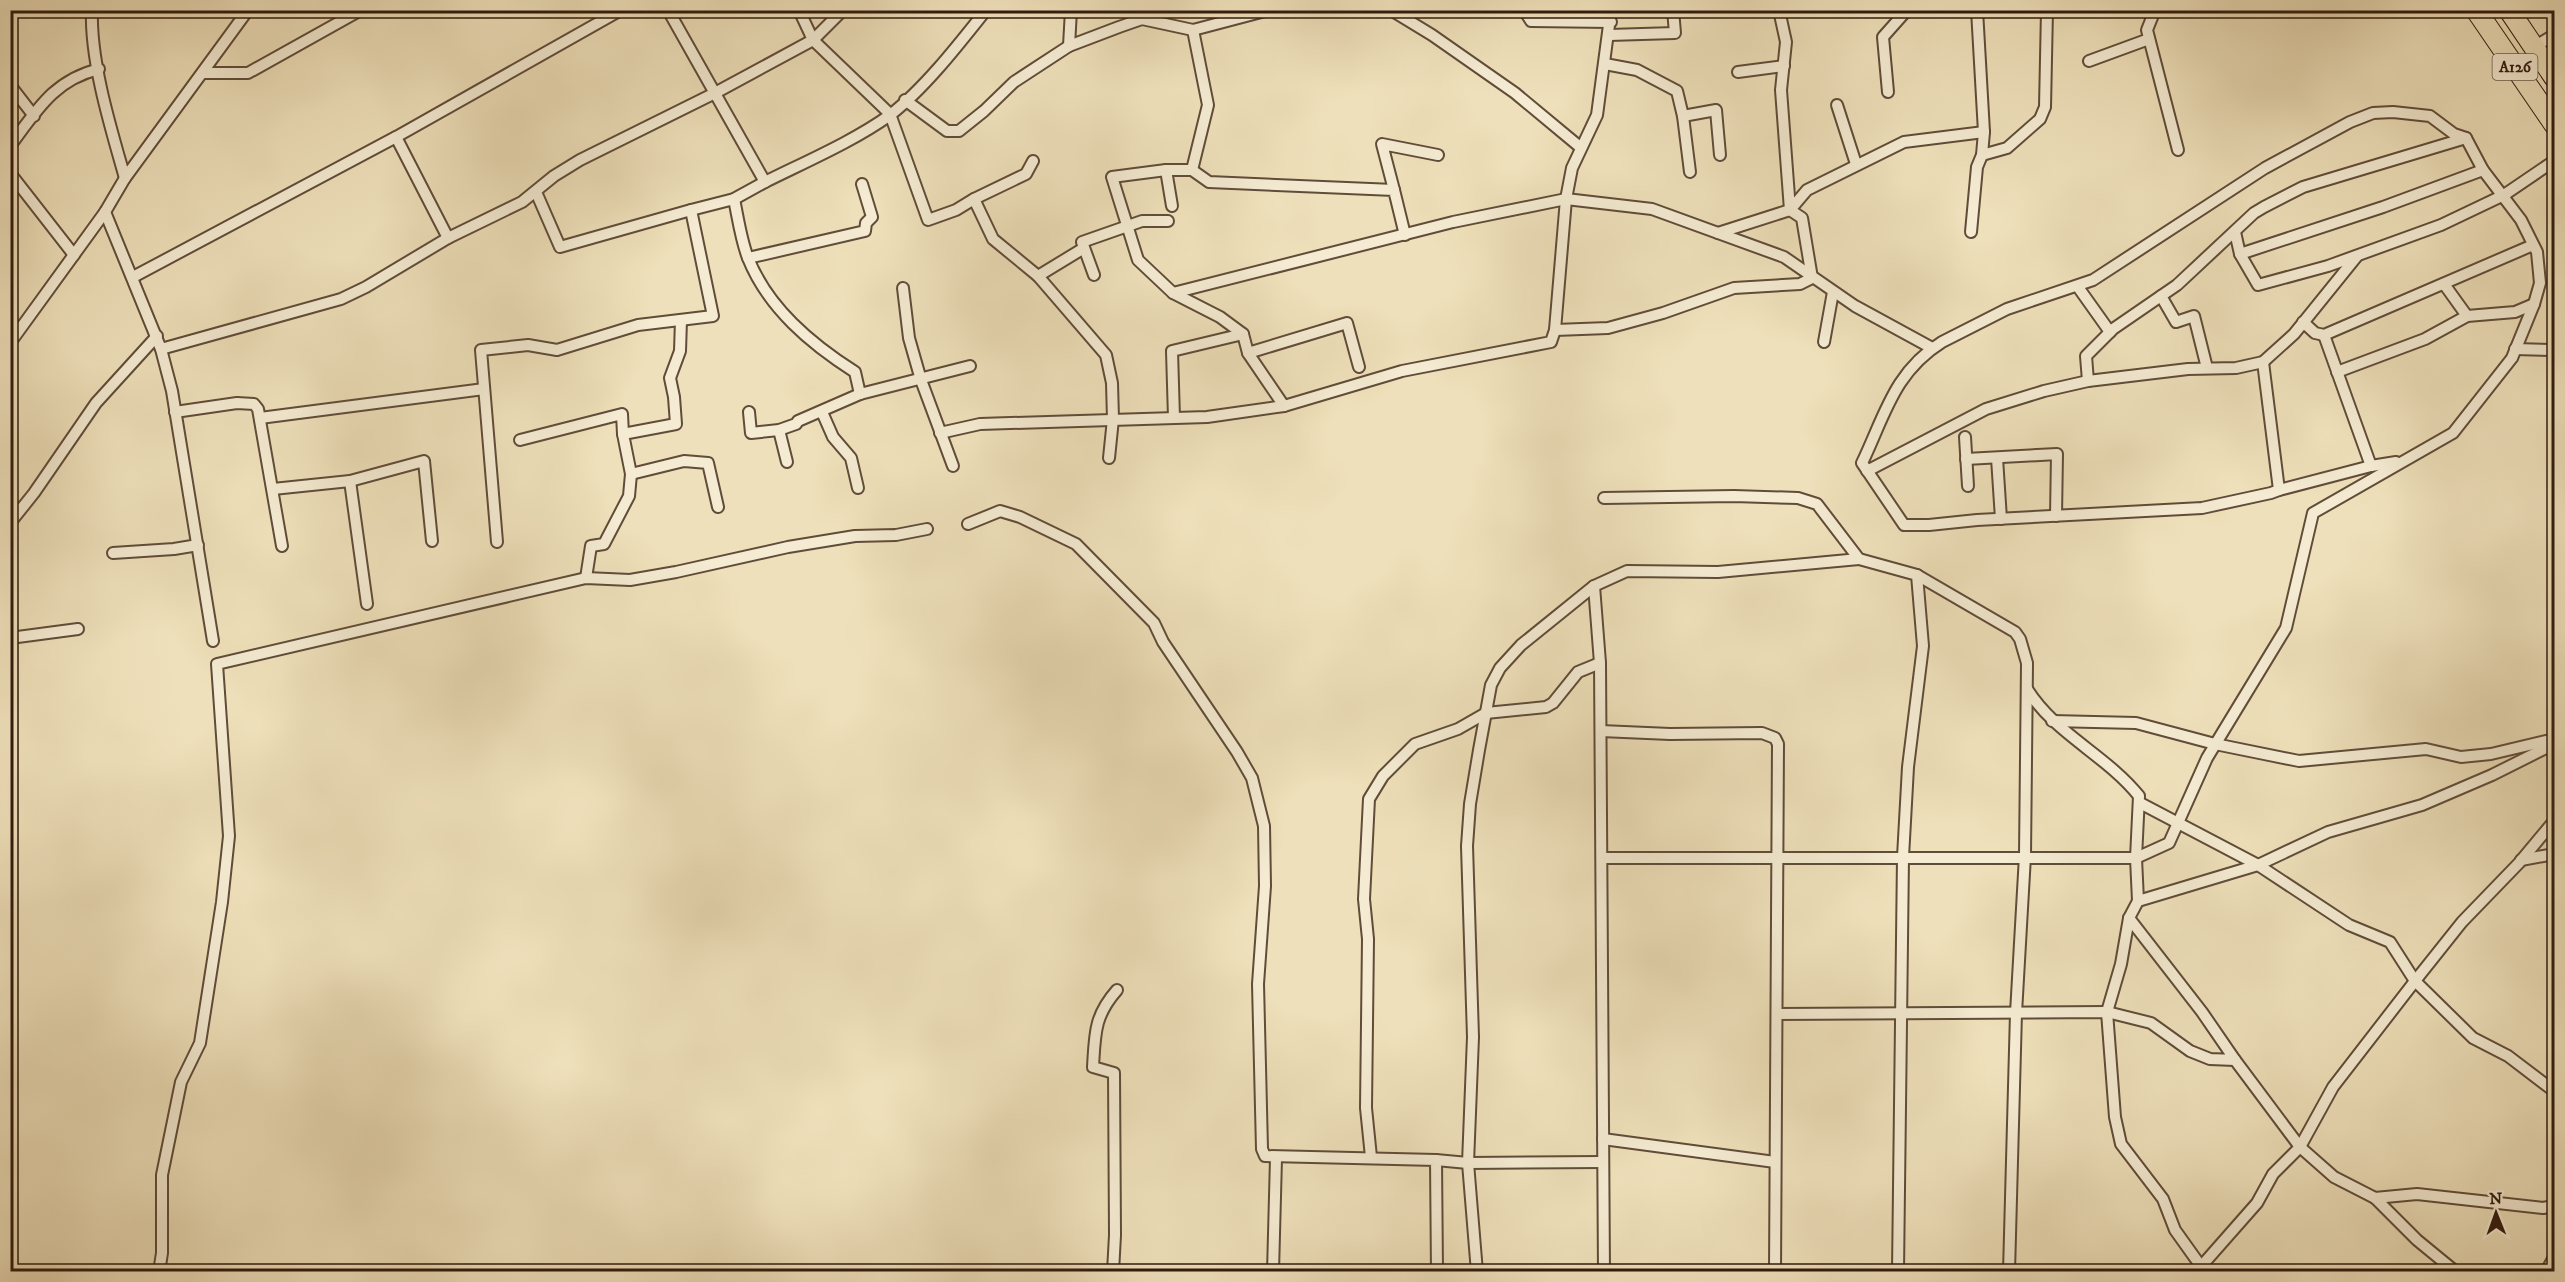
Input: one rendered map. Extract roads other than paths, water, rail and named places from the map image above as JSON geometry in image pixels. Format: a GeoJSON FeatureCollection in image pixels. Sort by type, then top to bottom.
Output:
{"type":"FeatureCollection","features":[{"type":"Feature","properties":{"kind":"highway","name":"A126"},"geometry":{"type":"LineString","coordinates":[[2476,10],[2554,124]]}},
{"type":"Feature","properties":{"kind":"highway","name":"A126"},"geometry":{"type":"LineString","coordinates":[[2509,10],[2554,76]]}},
{"type":"Feature","properties":{"kind":"street"},"geometry":{"type":"LineString","coordinates":[[92,10],[106,111],[125,178]]}},
{"type":"Feature","properties":{"kind":"street"},"geometry":{"type":"LineString","coordinates":[[10,343],[105,212],[125,178],[248,10]]}},
{"type":"Feature","properties":{"kind":"street"},"geometry":{"type":"LineString","coordinates":[[204,73],[248,74],[361,10]]}},
{"type":"Feature","properties":{"kind":"street"},"geometry":{"type":"LineString","coordinates":[[133,277],[396,137],[621,10]]}},
{"type":"Feature","properties":{"kind":"street"},"geometry":{"type":"LineString","coordinates":[[668,10],[765,183]]}},
{"type":"Feature","properties":{"kind":"street"},"geometry":{"type":"LineString","coordinates":[[799,10],[813,40],[890,114],[928,220],[956,210],[1026,174],[1033,161]]}},
{"type":"Feature","properties":{"kind":"street"},"geometry":{"type":"LineString","coordinates":[[161,349],[341,299],[366,287],[448,238],[522,202],[554,176],[580,160],[715,93],[813,40],[843,10]]}},
{"type":"Feature","properties":{"kind":"street"},"geometry":{"type":"LineString","coordinates":[[536,192],[560,247],[734,199],[825,152],[890,114],[932,74],[987,10]]}},
{"type":"Feature","properties":{"kind":"street"},"geometry":{"type":"LineString","coordinates":[[1070,46],[1071,10]]}},
{"type":"Feature","properties":{"kind":"street"},"geometry":{"type":"LineString","coordinates":[[1128,10],[1142,19],[1193,30],[1269,10]]}},
{"type":"Feature","properties":{"kind":"street"},"geometry":{"type":"LineString","coordinates":[[1391,10],[1432,35],[1515,93],[1580,147]]}},
{"type":"Feature","properties":{"kind":"street"},"geometry":{"type":"LineString","coordinates":[[939,433],[980,424],[1208,417],[1284,406],[1402,370],[1551,342],[1555,330],[1566,199],[1572,168],[1597,115],[1611,16],[1531,21],[1524,10]]}},
{"type":"Feature","properties":{"kind":"street"},"geometry":{"type":"LineString","coordinates":[[1609,35],[1675,33],[1673,10]]}},
{"type":"Feature","properties":{"kind":"street"},"geometry":{"type":"LineString","coordinates":[[1779,10],[1785,42],[1780,90],[1790,210]]}},
{"type":"Feature","properties":{"kind":"street"},"geometry":{"type":"LineString","coordinates":[[1888,92],[1883,37],[1907,10]]}},
{"type":"Feature","properties":{"kind":"street"},"geometry":{"type":"LineString","coordinates":[[1971,232],[1977,167],[1982,155],[1984,132],[1977,10]]}},
{"type":"Feature","properties":{"kind":"street"},"geometry":{"type":"LineString","coordinates":[[1982,155],[2007,148],[2040,119],[2045,107],[2047,10]]}},
{"type":"Feature","properties":{"kind":"street"},"geometry":{"type":"LineString","coordinates":[[2155,10],[2147,30],[2178,150]]}},
{"type":"Feature","properties":{"kind":"street"},"geometry":{"type":"LineString","coordinates":[[905,100],[947,131],[959,131],[984,111],[1008,86],[1070,46],[1142,19]]}},
{"type":"Feature","properties":{"kind":"street"},"geometry":{"type":"LineString","coordinates":[[1192,170],[1208,105],[1193,30]]}},
{"type":"Feature","properties":{"kind":"street"},"geometry":{"type":"LineString","coordinates":[[2534,47],[2554,35]]}},
{"type":"Feature","properties":{"kind":"street"},"geometry":{"type":"LineString","coordinates":[[2089,61],[2149,39]]}},
{"type":"Feature","properties":{"kind":"street"},"geometry":{"type":"LineString","coordinates":[[1605,64],[1637,70],[1677,91],[1683,116],[1690,172]]}},
{"type":"Feature","properties":{"kind":"street"},"geometry":{"type":"LineString","coordinates":[[1738,72],[1784,66]]}},
{"type":"Feature","properties":{"kind":"street"},"geometry":{"type":"LineString","coordinates":[[10,146],[52,93],[67,80],[99,69]]}},
{"type":"Feature","properties":{"kind":"street"},"geometry":{"type":"LineString","coordinates":[[10,85],[33,116]]}},
{"type":"Feature","properties":{"kind":"street"},"geometry":{"type":"LineString","coordinates":[[1837,105],[1856,164]]}},
{"type":"Feature","properties":{"kind":"street"},"geometry":{"type":"LineString","coordinates":[[1683,116],[1716,110],[1720,155]]}},
{"type":"Feature","properties":{"kind":"street"},"geometry":{"type":"LineString","coordinates":[[1602,858],[2025,856],[2136,858],[2169,843],[2207,758],[2286,628],[2313,513],[2453,433],[2500,375],[2515,349],[2534,304],[2540,283],[2540,268],[2533,245],[2521,220],[2483,170],[2466,138],[2454,134],[2430,116],[2393,112],[2373,113],[2265,168],[2103,274],[2078,287],[2007,309],[1932,348],[1901,378],[1862,463],[1904,525],[1929,525],[2202,508],[2371,466],[2403,461]]}},
{"type":"Feature","properties":{"kind":"street"},"geometry":{"type":"LineString","coordinates":[[1718,233],[1790,210],[1806,190],[1904,142],[1984,132]]}},
{"type":"Feature","properties":{"kind":"street"},"geometry":{"type":"LineString","coordinates":[[396,137],[448,238]]}},
{"type":"Feature","properties":{"kind":"street"},"geometry":{"type":"LineString","coordinates":[[2088,381],[2086,356],[2109,333],[2177,285],[2254,213],[2303,187],[2466,138]]}},
{"type":"Feature","properties":{"kind":"street"},"geometry":{"type":"LineString","coordinates":[[1405,235],[1382,144],[1438,155]]}},
{"type":"Feature","properties":{"kind":"street"},"geometry":{"type":"LineString","coordinates":[[2235,232],[2240,254],[2258,285],[2328,266],[2441,225],[2504,195],[2554,161]]}},
{"type":"Feature","properties":{"kind":"street"},"geometry":{"type":"LineString","coordinates":[[1166,170],[1172,206]]}},
{"type":"Feature","properties":{"kind":"street"},"geometry":{"type":"LineString","coordinates":[[1284,406],[1248,353],[1242,334],[1220,317],[1173,293],[1138,260],[1112,177],[1166,170],[1192,170],[1209,182],[1394,190]]}},
{"type":"Feature","properties":{"kind":"street"},"geometry":{"type":"LineString","coordinates":[[2240,254],[2383,207],[2483,170]]}},
{"type":"Feature","properties":{"kind":"street"},"geometry":{"type":"LineString","coordinates":[[10,173],[74,255]]}},
{"type":"Feature","properties":{"kind":"street"},"geometry":{"type":"LineString","coordinates":[[748,258],[865,231],[866,223],[872,217],[862,184]]}},
{"type":"Feature","properties":{"kind":"street"},"geometry":{"type":"LineString","coordinates":[[734,199],[748,258],[775,307],[823,351],[855,372],[860,394]]}},
{"type":"Feature","properties":{"kind":"street"},"geometry":{"type":"LineString","coordinates":[[974,199],[993,239],[1038,276],[1106,355],[1112,383],[1113,419],[1109,458]]}},
{"type":"Feature","properties":{"kind":"street"},"geometry":{"type":"LineString","coordinates":[[1173,293],[1453,222],[1566,199],[1652,209],[1784,257],[1833,292],[1932,348]]}},
{"type":"Feature","properties":{"kind":"street"},"geometry":{"type":"LineString","coordinates":[[497,542],[481,350],[528,345],[557,350],[638,325],[713,316],[691,210]]}},
{"type":"Feature","properties":{"kind":"street"},"geometry":{"type":"LineString","coordinates":[[1790,210],[1802,218],[1812,278]]}},
{"type":"Feature","properties":{"kind":"street"},"geometry":{"type":"LineString","coordinates":[[105,212],[161,349],[175,412],[213,641]]}},
{"type":"Feature","properties":{"kind":"street"},"geometry":{"type":"LineString","coordinates":[[1094,276],[1082,242],[1142,222],[1168,221]]}},
{"type":"Feature","properties":{"kind":"street"},"geometry":{"type":"LineString","coordinates":[[2303,322],[2314,333],[2324,335],[2533,245]]}},
{"type":"Feature","properties":{"kind":"street"},"geometry":{"type":"LineString","coordinates":[[1038,276],[1084,248]]}},
{"type":"Feature","properties":{"kind":"street"},"geometry":{"type":"LineString","coordinates":[[1867,471],[1986,409],[2044,391],[2088,381],[2207,368],[2236,368],[2263,362],[2294,334],[2357,256]]}},
{"type":"Feature","properties":{"kind":"street"},"geometry":{"type":"LineString","coordinates":[[1555,330],[1608,328],[1663,313],[1734,288],[1800,284],[1812,278]]}},
{"type":"Feature","properties":{"kind":"street"},"geometry":{"type":"LineString","coordinates":[[2444,284],[2467,316]]}},
{"type":"Feature","properties":{"kind":"street"},"geometry":{"type":"LineString","coordinates":[[2078,287],[2109,333]]}},
{"type":"Feature","properties":{"kind":"street"},"geometry":{"type":"LineString","coordinates":[[903,288],[909,338],[939,433],[953,466]]}},
{"type":"Feature","properties":{"kind":"street"},"geometry":{"type":"LineString","coordinates":[[1824,342],[1833,292]]}},
{"type":"Feature","properties":{"kind":"street"},"geometry":{"type":"LineString","coordinates":[[2161,296],[2176,322],[2194,316],[2207,368]]}},
{"type":"Feature","properties":{"kind":"street"},"geometry":{"type":"LineString","coordinates":[[2337,372],[2425,339],[2467,316],[2515,312],[2534,304]]}},
{"type":"Feature","properties":{"kind":"street"},"geometry":{"type":"LineString","coordinates":[[623,434],[676,424],[670,378],[681,351],[681,320]]}},
{"type":"Feature","properties":{"kind":"street"},"geometry":{"type":"LineString","coordinates":[[1248,353],[1347,323],[1359,367]]}},
{"type":"Feature","properties":{"kind":"street"},"geometry":{"type":"LineString","coordinates":[[1174,418],[1172,351],[1242,334]]}},
{"type":"Feature","properties":{"kind":"street"},"geometry":{"type":"LineString","coordinates":[[2324,335],[2371,466]]}},
{"type":"Feature","properties":{"kind":"street"},"geometry":{"type":"LineString","coordinates":[[10,523],[34,494],[96,403],[157,336]]}},
{"type":"Feature","properties":{"kind":"street"},"geometry":{"type":"LineString","coordinates":[[2515,349],[2554,350]]}},
{"type":"Feature","properties":{"kind":"street"},"geometry":{"type":"LineString","coordinates":[[2263,362],[2280,490]]}},
{"type":"Feature","properties":{"kind":"street"},"geometry":{"type":"LineString","coordinates":[[748,412],[751,433],[779,430],[860,394],[970,366]]}},
{"type":"Feature","properties":{"kind":"street"},"geometry":{"type":"LineString","coordinates":[[260,418],[484,388]]}},
{"type":"Feature","properties":{"kind":"street"},"geometry":{"type":"LineString","coordinates":[[175,412],[248,403],[254,404],[258,409],[282,546]]}},
{"type":"Feature","properties":{"kind":"street"},"geometry":{"type":"LineString","coordinates":[[822,412],[833,437],[851,458],[858,488]]}},
{"type":"Feature","properties":{"kind":"street"},"geometry":{"type":"LineString","coordinates":[[520,440],[622,414],[623,434],[631,474],[629,496],[604,544],[591,546],[589,549],[586,578]]}},
{"type":"Feature","properties":{"kind":"street"},"geometry":{"type":"LineString","coordinates":[[779,430],[787,462]]}},
{"type":"Feature","properties":{"kind":"street"},"geometry":{"type":"LineString","coordinates":[[1965,437],[1968,486]]}},
{"type":"Feature","properties":{"kind":"street"},"geometry":{"type":"LineString","coordinates":[[1966,459],[2057,454],[2056,516]]}},
{"type":"Feature","properties":{"kind":"street"},"geometry":{"type":"LineString","coordinates":[[1997,458],[2001,519]]}},
{"type":"Feature","properties":{"kind":"street"},"geometry":{"type":"LineString","coordinates":[[631,474],[684,460],[708,463],[718,507]]}},
{"type":"Feature","properties":{"kind":"street"},"geometry":{"type":"LineString","coordinates":[[273,489],[350,481],[424,462],[432,540]]}},
{"type":"Feature","properties":{"kind":"street"},"geometry":{"type":"LineString","coordinates":[[350,481],[367,604]]}},
{"type":"Feature","properties":{"kind":"street"},"geometry":{"type":"LineString","coordinates":[[1604,498],[1734,496],[1797,498],[1816,504],[1859,559]]}},
{"type":"Feature","properties":{"kind":"street"},"geometry":{"type":"LineString","coordinates":[[968,524],[1000,511],[1020,517],[1076,544],[1154,623],[1252,778],[1262,814],[1266,845],[1258,984],[1262,1149],[1265,1156],[1276,1158],[1371,1157],[1468,1163],[1603,1162]]}},
{"type":"Feature","properties":{"kind":"street"},"geometry":{"type":"LineString","coordinates":[[159,1272],[162,1253],[162,1175],[181,1082],[200,1043],[222,902],[229,836],[217,664],[586,578],[630,580],[788,547],[855,536],[896,535],[927,529]]}},
{"type":"Feature","properties":{"kind":"street"},"geometry":{"type":"LineString","coordinates":[[113,554],[198,545]]}},
{"type":"Feature","properties":{"kind":"street"},"geometry":{"type":"LineString","coordinates":[[1477,1272],[1468,1163],[1473,1037],[1467,846],[1470,804],[1491,686],[1500,668],[1521,645],[1594,586],[1627,571],[1718,572],[1859,559],[1917,575],[2015,632],[2025,651],[2027,688],[2025,856],[2016,1013],[2009,1272]]}},
{"type":"Feature","properties":{"kind":"street"},"geometry":{"type":"LineString","coordinates":[[1898,1272],[1903,857],[1908,767],[1923,646],[1917,575]]}},
{"type":"Feature","properties":{"kind":"street"},"geometry":{"type":"LineString","coordinates":[[1594,586],[1600,663],[1601,731],[1604,1272]]}},
{"type":"Feature","properties":{"kind":"street"},"geometry":{"type":"LineString","coordinates":[[10,638],[78,630]]}},
{"type":"Feature","properties":{"kind":"street"},"geometry":{"type":"LineString","coordinates":[[1371,1157],[1366,1108],[1368,939],[1364,899],[1369,799],[1383,776],[1415,744],[1458,729],[1486,713],[1546,707],[1553,703],[1578,672],[1600,663]]}},
{"type":"Feature","properties":{"kind":"street"},"geometry":{"type":"LineString","coordinates":[[2027,688],[2051,721],[2125,779],[2139,796],[2136,858],[2138,902],[2129,918],[2121,964],[2107,1012],[2115,1117],[2121,1144],[2163,1199],[2175,1230],[2201,1270],[2257,1203],[2273,1174],[2300,1147],[2334,1087],[2415,981],[2462,922],[2521,860],[2554,821]]}},
{"type":"Feature","properties":{"kind":"street"},"geometry":{"type":"LineString","coordinates":[[2051,721],[2136,723],[2215,744],[2299,761],[2426,749],[2461,757],[2491,754],[2554,742]]}},
{"type":"Feature","properties":{"kind":"street"},"geometry":{"type":"LineString","coordinates":[[1601,731],[1670,734],[1762,733],[1775,738],[1778,744],[1775,1272]]}},
{"type":"Feature","properties":{"kind":"street"},"geometry":{"type":"LineString","coordinates":[[2138,902],[2258,865],[2328,832],[2422,804],[2492,775],[2554,742]]}},
{"type":"Feature","properties":{"kind":"street"},"geometry":{"type":"LineString","coordinates":[[2140,803],[2258,865],[2349,926],[2390,942],[2415,981],[2473,1038],[2508,1056],[2554,1091]]}},
{"type":"Feature","properties":{"kind":"street"},"geometry":{"type":"LineString","coordinates":[[2521,860],[2554,854]]}},
{"type":"Feature","properties":{"kind":"street"},"geometry":{"type":"LineString","coordinates":[[2129,918],[2202,1012],[2300,1147],[2334,1177],[2375,1198],[2417,1240],[2456,1272]]}},
{"type":"Feature","properties":{"kind":"street"},"geometry":{"type":"LineString","coordinates":[[1113,1272],[1115,1235],[1114,1073],[1093,1067],[1095,1027],[1103,1006],[1117,990]]}},
{"type":"Feature","properties":{"kind":"street"},"geometry":{"type":"LineString","coordinates":[[1778,1014],[2107,1012],[2151,1023],[2190,1051],[2211,1059],[2235,1060]]}},
{"type":"Feature","properties":{"kind":"street"},"geometry":{"type":"LineString","coordinates":[[1603,1139],[1775,1162]]}},
{"type":"Feature","properties":{"kind":"street"},"geometry":{"type":"LineString","coordinates":[[1273,1272],[1276,1158]]}},
{"type":"Feature","properties":{"kind":"street"},"geometry":{"type":"LineString","coordinates":[[1436,1160],[1437,1272]]}},
{"type":"Feature","properties":{"kind":"street"},"geometry":{"type":"LineString","coordinates":[[2375,1198],[2416,1194],[2543,1208],[2554,1206]]}},
{"type":"Feature","properties":{"kind":"street"},"geometry":{"type":"LineString","coordinates":[[2546,1272],[2554,1257]]}}]}
